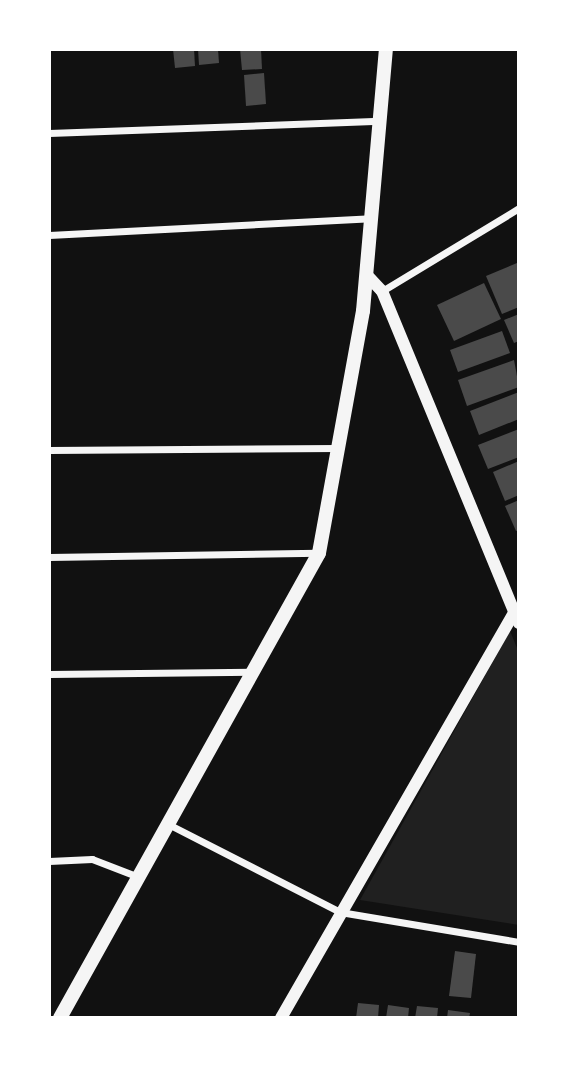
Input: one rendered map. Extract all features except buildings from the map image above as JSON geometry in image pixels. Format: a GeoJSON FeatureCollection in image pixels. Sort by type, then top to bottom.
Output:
{"type":"FeatureCollection","features":[{"type":"Feature","properties":{"kind":"main road"},"geometry":{"type":"LineString","coordinates":[[60,1018],[319,553],[366,274],[386,49]]}},
{"type":"Feature","properties":{"kind":"street"},"geometry":{"type":"LineString","coordinates":[[49,133],[381,121]]}},
{"type":"Feature","properties":{"kind":"street"},"geometry":{"type":"LineString","coordinates":[[382,291],[519,208]]}},
{"type":"Feature","properties":{"kind":"street"},"geometry":{"type":"LineString","coordinates":[[49,235],[371,218]]}},
{"type":"Feature","properties":{"kind":"street"},"geometry":{"type":"LineString","coordinates":[[281,1018],[516,608],[382,291],[366,274]]}},
{"type":"Feature","properties":{"kind":"street"},"geometry":{"type":"LineString","coordinates":[[49,450],[338,448]]}},
{"type":"Feature","properties":{"kind":"street"},"geometry":{"type":"LineString","coordinates":[[49,557],[319,553]]}},
{"type":"Feature","properties":{"kind":"street"},"geometry":{"type":"LineString","coordinates":[[49,674],[253,672]]}},
{"type":"Feature","properties":{"kind":"street"},"geometry":{"type":"LineString","coordinates":[[168,824],[340,912],[519,942]]}},
{"type":"Feature","properties":{"kind":"street"},"geometry":{"type":"LineString","coordinates":[[49,862],[92,859],[139,877]]}},
{"type":"Feature","properties":{"kind":"shaded area"},"geometry":{"type":"Polygon","coordinates":[[[510,631],[519,653],[519,925],[360,900],[510,631]]]}}]}
